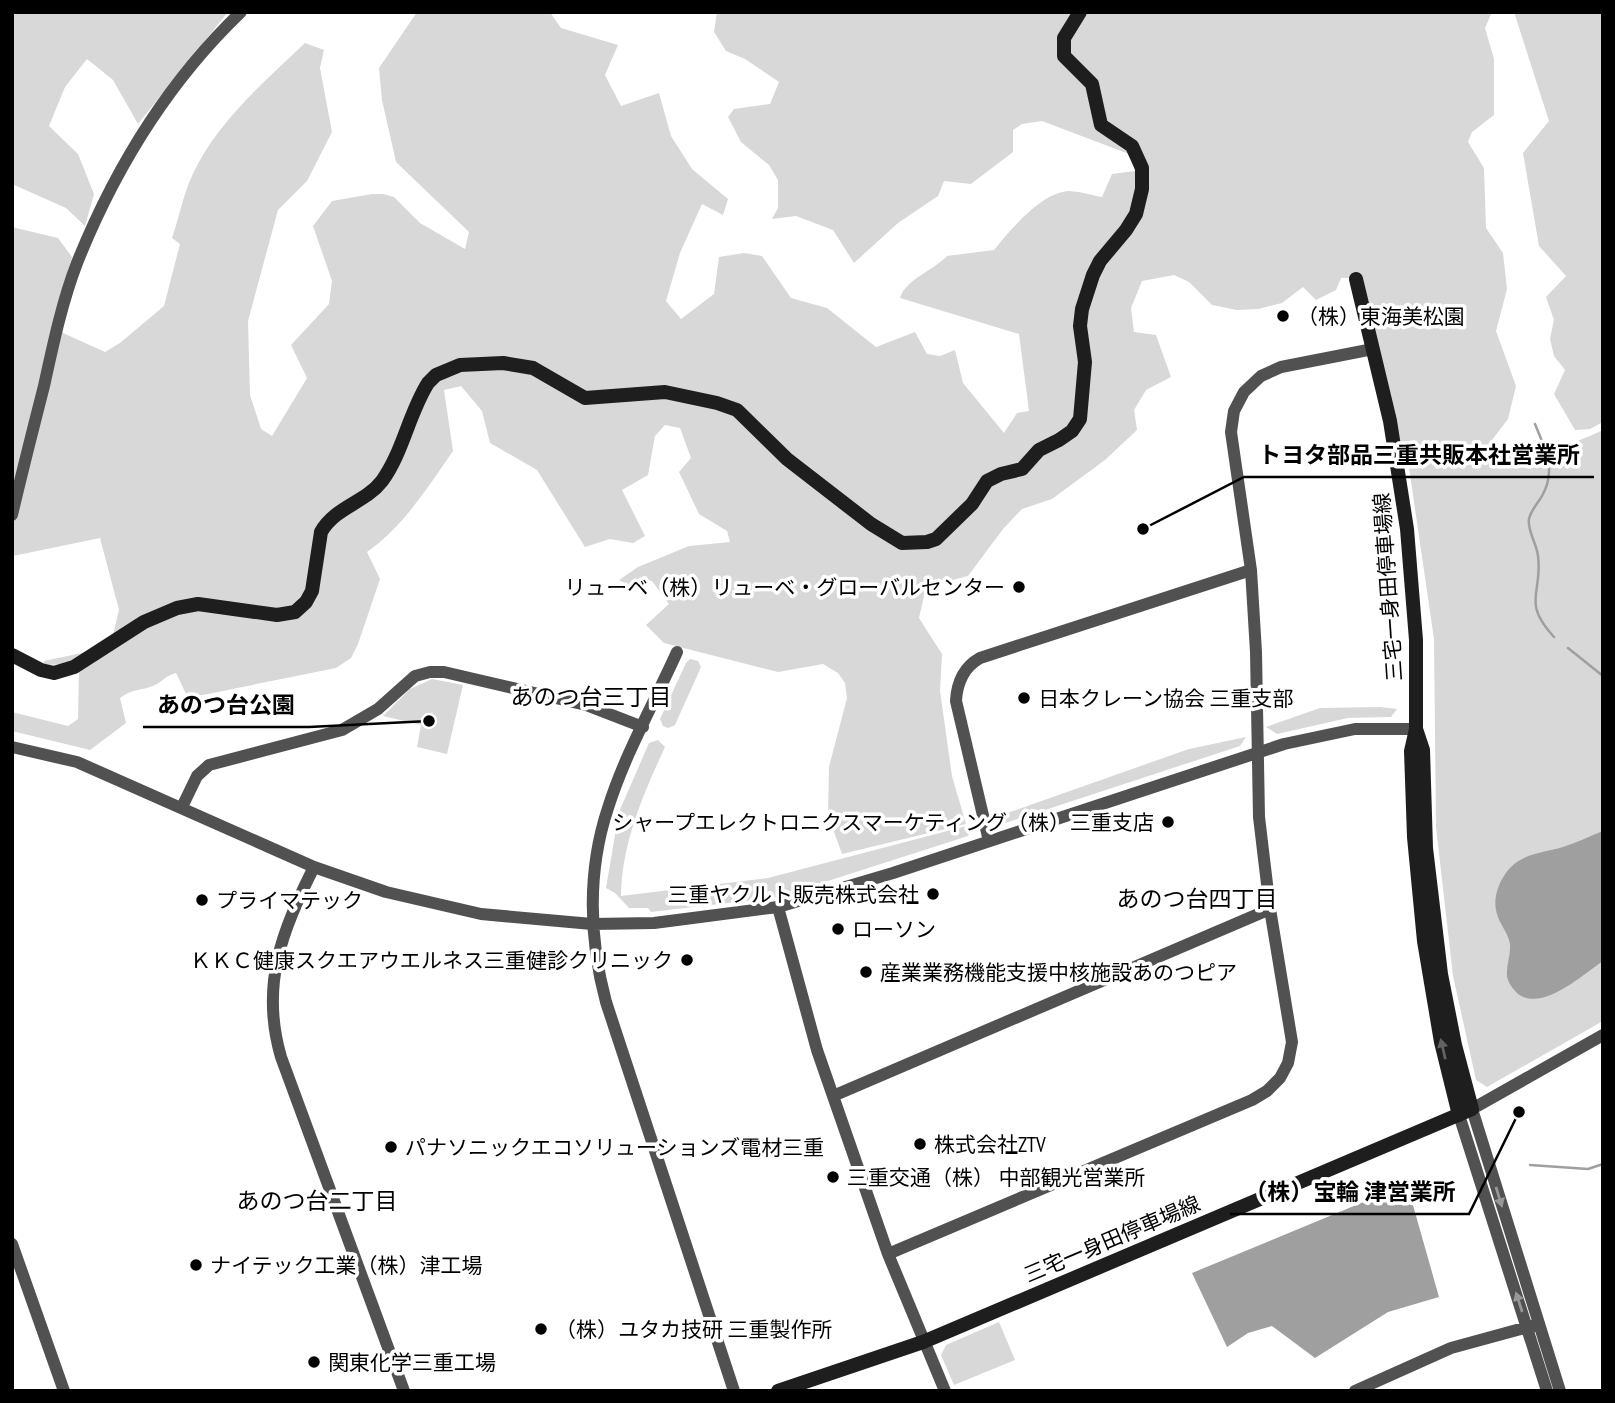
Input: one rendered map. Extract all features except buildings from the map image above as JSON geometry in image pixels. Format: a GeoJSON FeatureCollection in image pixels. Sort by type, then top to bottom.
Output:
{"type":"FeatureCollection","features":[{"type":"Feature","properties":{"kind":"main road"},"geometry":{"type":"LineString","coordinates":[[12,655],[41,670],[54,673],[74,667],[144,622],[177,608],[198,604],[277,615],[295,612],[306,602],[312,591],[324,527],[336,514],[380,484],[428,383],[448,369],[471,363],[515,364],[533,368],[585,398],[665,392],[696,397],[737,410],[788,458],[871,524],[902,543],[936,539],[972,504],[987,481],[1022,469],[1039,450],[1059,440],[1077,426],[1082,410],[1085,362],[1080,326],[1082,309],[1100,261],[1130,224],[1139,204],[1142,168],[1135,152],[1128,142],[1101,125],[1092,84],[1064,56],[1064,38],[1080,12]]}},
{"type":"Feature","properties":{"kind":"main road","name":"三宅一身田停車場線"},"geometry":{"type":"LineString","coordinates":[[778,1391],[923,1342],[1465,1112],[1441,974],[1426,848],[1423,750],[1416,729],[1416,640],[1407,529],[1390,421],[1356,279]]}},
{"type":"Feature","properties":{"kind":"street"},"geometry":{"type":"LineString","coordinates":[[12,515],[58,325],[77,264],[107,195],[136,140],[173,87],[242,12]]}},
{"type":"Feature","properties":{"kind":"street"},"geometry":{"type":"LineString","coordinates":[[888,1254],[1252,1100],[1267,1091],[1284,1069],[1293,1042],[1270,909],[1259,817],[1256,652],[1251,570],[1231,439],[1232,417],[1240,398],[1255,381],[1274,369],[1373,349]]}},
{"type":"Feature","properties":{"kind":"street"},"geometry":{"type":"LineString","coordinates":[[989,841],[956,701],[958,682],[966,669],[980,658],[1251,570]]}},
{"type":"Feature","properties":{"kind":"street"},"geometry":{"type":"LineString","coordinates":[[677,652],[621,772],[607,810],[595,870],[592,924],[598,975],[606,1002],[734,1391]]}},
{"type":"Feature","properties":{"kind":"street"},"geometry":{"type":"LineString","coordinates":[[182,807],[197,776],[209,765],[342,730],[378,709],[415,676],[430,672],[444,672],[586,705],[643,727]]}},
{"type":"Feature","properties":{"kind":"street"},"geometry":{"type":"LineString","coordinates":[[12,747],[77,762],[314,867],[386,892],[451,908],[530,920],[592,924],[654,923],[778,907],[893,873],[1257,753],[1331,733],[1375,728],[1416,729]]}},
{"type":"Feature","properties":{"kind":"street"},"geometry":{"type":"LineString","coordinates":[[314,867],[280,944],[273,982],[275,1030],[281,1057],[404,1391]]}},
{"type":"Feature","properties":{"kind":"street"},"geometry":{"type":"LineString","coordinates":[[778,907],[794,976],[833,1096],[888,1254],[945,1391]]}},
{"type":"Feature","properties":{"kind":"street"},"geometry":{"type":"LineString","coordinates":[[833,1096],[1270,909]]}},
{"type":"Feature","properties":{"kind":"street"},"geometry":{"type":"LineString","coordinates":[[1548,1391],[1533,1326],[1465,1112],[1603,1035]]}},
{"type":"Feature","properties":{"kind":"street"},"geometry":{"type":"LineString","coordinates":[[12,1244],[64,1391]]}},
{"type":"Feature","properties":{"kind":"street"},"geometry":{"type":"LineString","coordinates":[[1355,1391],[1451,1348],[1533,1326]]}},
{"type":"Feature","properties":{"kind":"street"},"geometry":{"type":"LineString","coordinates":[[1533,1326],[1560,1391]]}},
{"type":"Feature","properties":{"kind":"shaded area"},"geometry":{"type":"Polygon","coordinates":[[[12,12],[228,12],[138,124],[113,80],[87,59],[65,87],[49,126],[78,154],[94,194],[85,226],[66,208],[12,184],[12,12]]]}},
{"type":"Feature","properties":{"kind":"shaded area"},"geometry":{"type":"Polygon","coordinates":[[[417,12],[550,12],[561,28],[618,45],[605,75],[621,106],[659,93],[671,136],[692,169],[728,199],[723,215],[702,204],[680,253],[666,301],[681,319],[714,294],[719,257],[744,253],[762,256],[791,298],[827,308],[876,347],[915,332],[927,354],[940,356],[955,350],[963,383],[1004,433],[1017,413],[1029,411],[1019,334],[900,298],[903,291],[947,256],[994,250],[1027,214],[1047,198],[1068,191],[1102,197],[1112,174],[1135,171],[1129,154],[1042,121],[1022,124],[1013,130],[1013,152],[971,184],[944,181],[938,196],[898,223],[854,263],[833,230],[796,216],[772,219],[778,208],[778,180],[769,165],[741,142],[728,117],[734,109],[770,104],[779,82],[745,59],[726,51],[714,32],[717,12],[1492,12],[1485,28],[1494,59],[1494,115],[1472,132],[1468,142],[1484,168],[1486,228],[1503,253],[1507,289],[1496,331],[1516,386],[1508,419],[1489,444],[1503,450],[1531,452],[1576,442],[1603,430],[1603,1021],[1487,1087],[1476,1080],[1453,976],[1436,827],[1434,639],[1407,454],[1401,456],[1359,278],[1341,278],[1336,290],[1316,300],[1303,287],[1282,303],[1258,309],[1237,310],[1212,305],[1189,282],[1174,275],[1142,281],[1131,308],[1134,332],[1156,335],[1171,377],[1146,390],[1134,410],[1137,430],[1105,460],[1052,499],[1022,509],[1003,529],[968,576],[926,587],[919,618],[942,654],[940,691],[952,776],[966,824],[842,854],[828,815],[829,767],[847,698],[845,683],[838,673],[823,664],[778,672],[664,643],[646,625],[669,604],[652,581],[643,579],[635,589],[619,580],[638,567],[689,546],[730,542],[727,531],[699,514],[679,472],[691,458],[680,428],[665,425],[655,436],[648,475],[622,490],[645,536],[633,543],[610,539],[585,547],[537,470],[490,443],[482,411],[461,386],[444,390],[453,451],[403,519],[367,552],[380,579],[351,658],[336,668],[188,698],[176,673],[173,674],[155,685],[120,698],[126,723],[90,750],[12,731],[12,712],[68,726],[78,719],[79,669],[69,664],[44,665],[44,661],[110,647],[119,610],[100,538],[13,556],[12,554],[12,227],[58,238],[72,257],[52,328],[105,352],[120,343],[164,306],[180,244],[172,238],[184,199],[202,157],[227,121],[305,43],[324,50],[320,68],[332,132],[307,181],[278,210],[248,321],[250,395],[261,429],[272,436],[307,378],[291,345],[329,304],[332,281],[313,226],[332,201],[372,194],[394,197],[420,223],[465,249],[469,232],[396,162],[382,100],[379,68],[417,12]]]}},
{"type":"Feature","properties":{"kind":"shaded area"},"geometry":{"type":"Polygon","coordinates":[[[1514,12],[1603,12],[1603,422],[1590,429],[1575,430],[1554,394],[1565,370],[1554,356],[1550,339],[1554,320],[1546,297],[1566,276],[1539,246],[1523,153],[1549,121],[1514,12]]]}},
{"type":"Feature","properties":{"kind":"shaded area"},"geometry":{"type":"Polygon","coordinates":[[[690,659],[698,661],[701,667],[675,725],[668,728],[663,726],[660,719],[690,659]]]}},
{"type":"Feature","properties":{"kind":"shaded area"},"geometry":{"type":"Polygon","coordinates":[[[432,679],[463,685],[447,754],[417,747],[421,725],[383,716],[410,689],[432,679]]]}},
{"type":"Feature","properties":{"kind":"shaded area"},"geometry":{"type":"Polygon","coordinates":[[[1320,708],[1397,709],[1391,717],[1348,718],[1277,734],[1266,727],[1320,708]]]}},
{"type":"Feature","properties":{"kind":"shaded area"},"geometry":{"type":"Polygon","coordinates":[[[1246,737],[1240,746],[1002,824],[993,818],[1189,749],[1246,737]]]}},
{"type":"Feature","properties":{"kind":"shaded area"},"geometry":{"type":"Polygon","coordinates":[[[658,740],[665,747],[630,838],[621,896],[768,878],[974,824],[968,836],[778,897],[651,912],[648,908],[629,908],[615,893],[606,888],[619,812],[649,743],[658,740]]]}},
{"type":"Feature","properties":{"kind":"shaded area"},"geometry":{"type":"Polygon","coordinates":[[[1603,831],[1603,961],[1562,990],[1550,995],[1528,998],[1518,994],[1508,979],[1510,944],[1496,908],[1497,890],[1502,879],[1509,869],[1527,857],[1603,831]]]}},
{"type":"Feature","properties":{"kind":"shaded area"},"geometry":{"type":"Polygon","coordinates":[[[1407,1184],[1439,1297],[1388,1312],[1315,1358],[1272,1326],[1248,1333],[1227,1347],[1192,1273],[1407,1184]]]}},
{"type":"Feature","properties":{"kind":"shaded area"},"geometry":{"type":"Polygon","coordinates":[[[999,1322],[1015,1360],[954,1385],[941,1355],[946,1345],[999,1322]]]}},
{"type":"Feature","properties":{"kind":"waterway"},"geometry":{"type":"LineString","coordinates":[[1535,424],[1546,451],[1549,477],[1542,496],[1531,513],[1529,528],[1538,556],[1536,606],[1544,625],[1554,637]]}},
{"type":"Feature","properties":{"kind":"waterway"},"geometry":{"type":"LineString","coordinates":[[1568,648],[1603,676]]}},
{"type":"Feature","properties":{"kind":"waterway"},"geometry":{"type":"LineString","coordinates":[[1530,1165],[1588,1169],[1603,1164]]}},
{"type":"Feature","properties":{"kind":"place","name":"（株）東海美松園"},"geometry":{"type":"Point","coordinates":[1283,316]}},
{"type":"Feature","properties":{"kind":"place","name":"トヨタ部品三重共販本社営業所"},"geometry":{"type":"Point","coordinates":[1143,529]}},
{"type":"Feature","properties":{"kind":"place","name":"リューベ（株）リューベ・グローバルセンター"},"geometry":{"type":"Point","coordinates":[1019,587]}},
{"type":"Feature","properties":{"kind":"place","name":"日本クレーン協会 三重支部"},"geometry":{"type":"Point","coordinates":[1024,698]}},
{"type":"Feature","properties":{"kind":"place","name":"あのつ台公園"},"geometry":{"type":"Point","coordinates":[429,721]}},
{"type":"Feature","properties":{"kind":"place","name":"シャープエレクトロニクスマーケティング（株）三重支店"},"geometry":{"type":"Point","coordinates":[1168,822]}},
{"type":"Feature","properties":{"kind":"place","name":"三重ヤクルト販売株式会社"},"geometry":{"type":"Point","coordinates":[933,894]}},
{"type":"Feature","properties":{"kind":"place","name":"プライマテック"},"geometry":{"type":"Point","coordinates":[202,900]}},
{"type":"Feature","properties":{"kind":"place","name":"ローソン"},"geometry":{"type":"Point","coordinates":[838,929]}},
{"type":"Feature","properties":{"kind":"place","name":"ＫＫＣ健康スクエアウエルネス三重健診クリニック"},"geometry":{"type":"Point","coordinates":[687,960]}},
{"type":"Feature","properties":{"kind":"place","name":"産業業務機能支援中核施設あのつピア"},"geometry":{"type":"Point","coordinates":[866,972]}},
{"type":"Feature","properties":{"kind":"place","name":"（株）宝輪 津営業所"},"geometry":{"type":"Point","coordinates":[1519,1112]}},
{"type":"Feature","properties":{"kind":"place","name":"株式会社ZTV"},"geometry":{"type":"Point","coordinates":[920,1144]}},
{"type":"Feature","properties":{"kind":"place","name":"パナソニックエコソリューションズ電材三重"},"geometry":{"type":"Point","coordinates":[391,1147]}},
{"type":"Feature","properties":{"kind":"place","name":"三重交通（株） 中部観光営業所"},"geometry":{"type":"Point","coordinates":[833,1177]}},
{"type":"Feature","properties":{"kind":"place","name":"ナイテック工業（株）津工場"},"geometry":{"type":"Point","coordinates":[196,1265]}},
{"type":"Feature","properties":{"kind":"place","name":"（株）ユタカ技研 三重製作所"},"geometry":{"type":"Point","coordinates":[541,1329]}},
{"type":"Feature","properties":{"kind":"place","name":"関東化学三重工場"},"geometry":{"type":"Point","coordinates":[314,1362]}},
{"type":"Feature","properties":{"kind":"district","name":"あのつ台三丁目"},"geometry":{"type":"Point","coordinates":[591,696]}},
{"type":"Feature","properties":{"kind":"district","name":"あのつ台四丁目"},"geometry":{"type":"Point","coordinates":[1197,898]}},
{"type":"Feature","properties":{"kind":"district","name":"あのつ台二丁目"},"geometry":{"type":"Point","coordinates":[317,1200]}}]}
